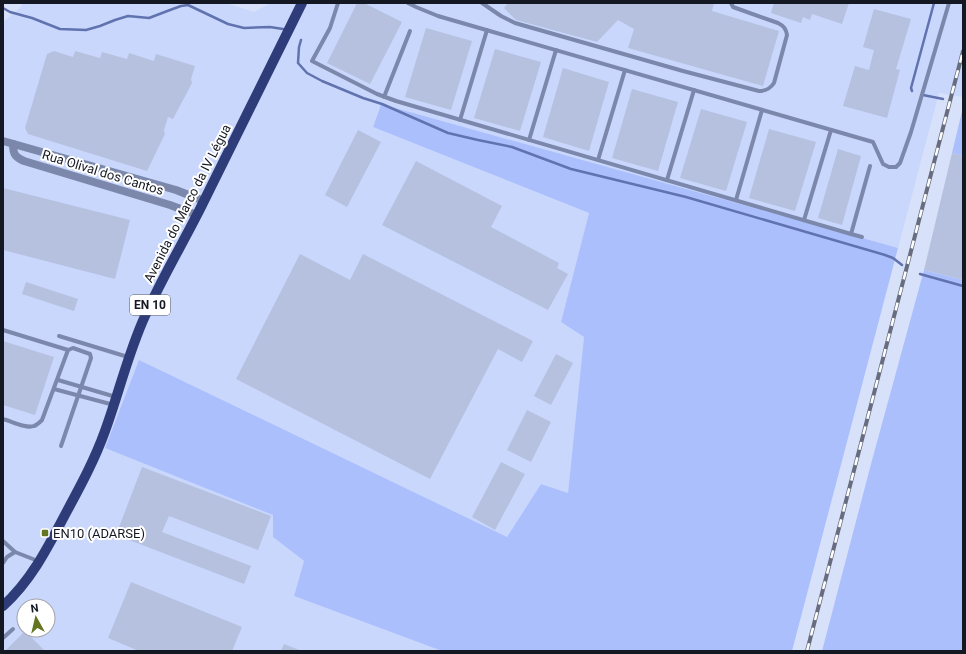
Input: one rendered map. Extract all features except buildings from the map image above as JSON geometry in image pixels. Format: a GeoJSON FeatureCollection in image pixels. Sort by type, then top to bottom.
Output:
{"type":"FeatureCollection","features":[{"type":"Feature","properties":{"kind":"main road","name":"Avenida do Marco da IV Légua"},"geometry":{"type":"LineString","coordinates":[[3,606],[21,588],[39,562],[85,478],[104,433],[129,357],[148,308],[197,215],[302,3]]}},
{"type":"Feature","properties":{"kind":"street","name":"Rua Olival dos Cantos"},"geometry":{"type":"LineString","coordinates":[[3,141],[176,190],[204,201]]}},
{"type":"Feature","properties":{"kind":"street","name":"Rua Olival dos Cantos"},"geometry":{"type":"LineString","coordinates":[[13,144],[14,154],[24,162],[170,205],[197,215]]}},
{"type":"Feature","properties":{"kind":"lane"},"geometry":{"type":"LineString","coordinates":[[338,3],[330,28],[312,61],[384,97],[862,237]]}},
{"type":"Feature","properties":{"kind":"lane"},"geometry":{"type":"LineString","coordinates":[[408,3],[438,16],[873,142],[883,164],[889,167],[896,167],[900,163],[911,132],[949,3]]}},
{"type":"Feature","properties":{"kind":"lane"},"geometry":{"type":"LineString","coordinates":[[482,3],[501,16],[515,23],[683,71],[759,91],[765,91],[771,88],[774,83],[787,35],[786,30],[778,23],[734,7],[731,3]]}},
{"type":"Feature","properties":{"kind":"lane"},"geometry":{"type":"LineString","coordinates":[[460,120],[487,30]]}},
{"type":"Feature","properties":{"kind":"lane"},"geometry":{"type":"LineString","coordinates":[[384,97],[410,31]]}},
{"type":"Feature","properties":{"kind":"lane"},"geometry":{"type":"LineString","coordinates":[[529,140],[556,50]]}},
{"type":"Feature","properties":{"kind":"lane"},"geometry":{"type":"LineString","coordinates":[[598,160],[625,70]]}},
{"type":"Feature","properties":{"kind":"lane"},"geometry":{"type":"LineString","coordinates":[[667,180],[694,90]]}},
{"type":"Feature","properties":{"kind":"lane"},"geometry":{"type":"LineString","coordinates":[[736,200],[762,110]]}},
{"type":"Feature","properties":{"kind":"lane"},"geometry":{"type":"LineString","coordinates":[[804,220],[831,130]]}},
{"type":"Feature","properties":{"kind":"lane"},"geometry":{"type":"LineString","coordinates":[[851,234],[870,166]]}},
{"type":"Feature","properties":{"kind":"lane"},"geometry":{"type":"LineString","coordinates":[[3,330],[68,350],[73,348],[91,355],[61,446]]}},
{"type":"Feature","properties":{"kind":"lane"},"geometry":{"type":"LineString","coordinates":[[59,336],[129,357]]}},
{"type":"Feature","properties":{"kind":"lane"},"geometry":{"type":"LineString","coordinates":[[3,418],[27,426],[34,426],[42,420],[68,350]]}},
{"type":"Feature","properties":{"kind":"lane"},"geometry":{"type":"LineString","coordinates":[[58,380],[115,401]]}},
{"type":"Feature","properties":{"kind":"lane"},"geometry":{"type":"LineString","coordinates":[[54,389],[78,395],[115,401]]}},
{"type":"Feature","properties":{"kind":"lane"},"geometry":{"type":"LineString","coordinates":[[3,541],[15,552],[39,562]]}},
{"type":"Feature","properties":{"kind":"lane"},"geometry":{"type":"LineString","coordinates":[[3,563],[15,552]]}},
{"type":"Feature","properties":{"kind":"lane"},"geometry":{"type":"LineString","coordinates":[[3,638],[13,628]]}},
{"type":"Feature","properties":{"kind":"shaded area"},"geometry":{"type":"Polygon","coordinates":[[[22,3],[226,3],[254,12],[271,3],[963,3],[963,97],[939,93],[898,248],[379,108],[373,127],[589,213],[561,322],[584,337],[568,493],[541,484],[507,537],[139,361],[105,448],[274,515],[273,537],[304,561],[294,596],[442,651],[3,651],[3,22],[22,6],[22,3]]]}},
{"type":"Feature","properties":{"kind":"shaded area"},"geometry":{"type":"Polygon","coordinates":[[[381,104],[898,248],[792,651],[442,651],[294,596],[304,561],[273,537],[273,515],[105,448],[139,360],[507,537],[541,484],[568,493],[584,337],[561,322],[589,213],[373,127],[381,104]]]}},
{"type":"Feature","properties":{"kind":"shaded area"},"geometry":{"type":"Polygon","coordinates":[[[963,107],[963,156],[952,153],[963,107]]]}},
{"type":"Feature","properties":{"kind":"shaded area"},"geometry":{"type":"Polygon","coordinates":[[[924,270],[963,280],[963,651],[822,651],[871,464],[924,270]]]}},
{"type":"Feature","properties":{"kind":"waterway"},"geometry":{"type":"LineString","coordinates":[[912,91],[911,88],[934,3]]}},
{"type":"Feature","properties":{"kind":"waterway"},"geometry":{"type":"LineString","coordinates":[[3,8],[10,12],[32,18],[60,29],[86,30],[128,16],[149,18],[181,6],[188,5],[228,24],[244,28],[270,27],[283,29]]}},
{"type":"Feature","properties":{"kind":"waterway"},"geometry":{"type":"LineString","coordinates":[[301,40],[298,63],[307,73],[322,81],[382,104],[448,133],[512,147],[571,169],[686,197],[885,255],[893,258],[902,265]]}},
{"type":"Feature","properties":{"kind":"waterway"},"geometry":{"type":"LineString","coordinates":[[923,95],[943,99]]}},
{"type":"Feature","properties":{"kind":"waterway"},"geometry":{"type":"LineString","coordinates":[[920,274],[963,286]]}},
{"type":"Feature","properties":{"kind":"railway"},"geometry":{"type":"LineString","coordinates":[[807,651],[963,51]]}},
{"type":"Feature","properties":{"kind":"place","name":"EN10 (ADARSE)"},"geometry":{"type":"Point","coordinates":[45,533]}}]}
